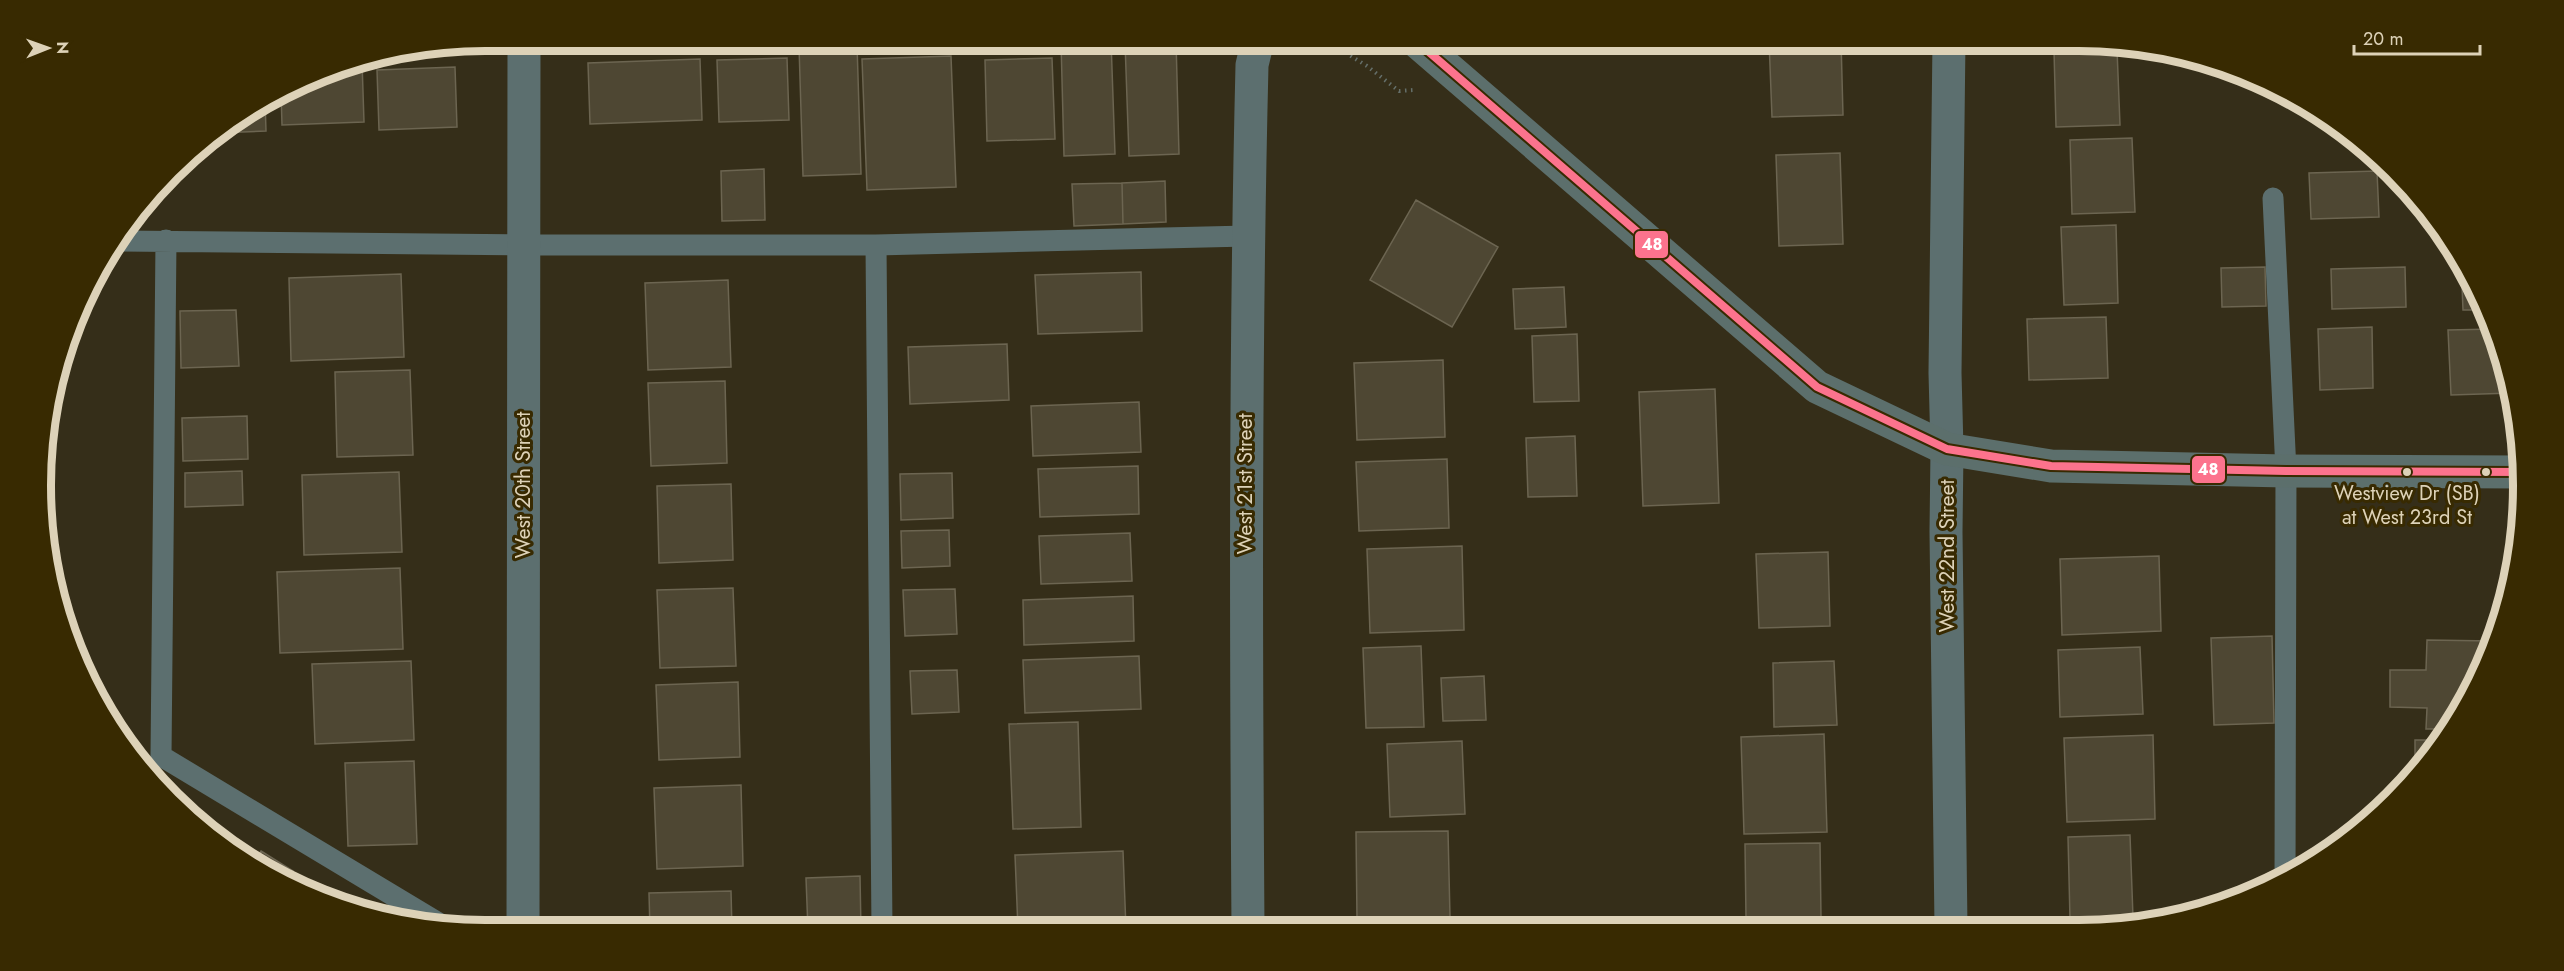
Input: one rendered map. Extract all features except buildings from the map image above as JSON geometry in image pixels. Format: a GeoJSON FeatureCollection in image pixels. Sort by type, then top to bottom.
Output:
{"type":"FeatureCollection","features":[{"type":"Feature","properties":{"kind":"main road"},"geometry":{"type":"LineString","coordinates":[[1428,51],[1817,387],[1947,449],[2051,466],[2286,471],[2513,472]]}},
{"type":"Feature","properties":{"kind":"street","name":"West 20th Street"},"geometry":{"type":"LineString","coordinates":[[523,920],[524,51]]}},
{"type":"Feature","properties":{"kind":"street","name":"West 21st Street"},"geometry":{"type":"LineString","coordinates":[[1248,920],[1245,518],[1248,236],[1252,65],[1255,51]]}},
{"type":"Feature","properties":{"kind":"street","name":"West 22nd Street"},"geometry":{"type":"LineString","coordinates":[[1949,51],[1945,373],[1951,920]]}},
{"type":"Feature","properties":{"kind":"lane"},"geometry":{"type":"LineString","coordinates":[[2273,198],[2286,471],[2285,868]]}},
{"type":"Feature","properties":{"kind":"lane"},"geometry":{"type":"LineString","coordinates":[[127,240],[525,245],[876,245],[1248,236]]}},
{"type":"Feature","properties":{"kind":"lane"},"geometry":{"type":"LineString","coordinates":[[166,240],[161,756],[426,916]]}},
{"type":"Feature","properties":{"kind":"lane"},"geometry":{"type":"LineString","coordinates":[[876,245],[882,920]]}},
{"type":"Feature","properties":{"kind":"path"},"geometry":{"type":"LineString","coordinates":[[1343,51],[1400,91]]}},
{"type":"Feature","properties":{"kind":"transit line","name":"48"},"geometry":{"type":"LineString","coordinates":[[1428,51],[1817,387],[1947,449],[2051,466],[2286,471],[2513,472]]}},
{"type":"Feature","properties":{"kind":"place","name":"Westview Dr (SB) at West 23rd St"},"geometry":{"type":"Point","coordinates":[2407,472]}}]}
